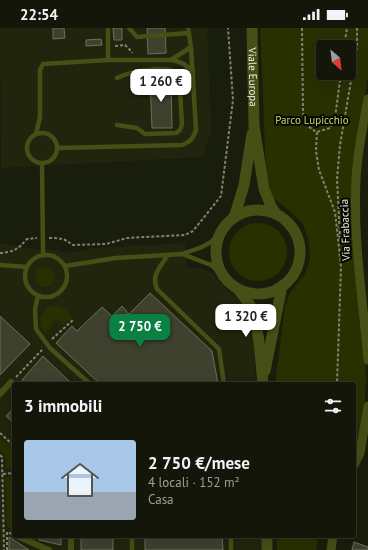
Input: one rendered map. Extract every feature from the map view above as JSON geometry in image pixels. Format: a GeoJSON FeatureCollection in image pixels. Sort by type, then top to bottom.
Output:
{"type":"FeatureCollection","features":[{"type":"Feature","properties":{"kind":"street","name":"Viale Europa"},"geometry":{"type":"LineString","coordinates":[[252,28],[254,126],[264,189],[270,206],[276,214]]}},
{"type":"Feature","properties":{"kind":"street","name":"Via Frabaccia"},"geometry":{"type":"LineString","coordinates":[[368,99],[357,166],[356,223],[357,255],[368,360]]}},
{"type":"Feature","properties":{"kind":"street","name":"Viale Europa"},"geometry":{"type":"LineString","coordinates":[[234,218],[244,185],[254,126]]}},
{"type":"Feature","properties":{"kind":"street"},"geometry":{"type":"LineString","coordinates":[[264,210],[276,214],[289,223],[295,232],[299,244],[300,258],[295,272],[282,286],[271,291],[259,294],[250,293],[238,288],[224,276],[219,266],[216,253],[217,244],[221,233],[227,224],[234,218],[249,211],[264,210]]}},
{"type":"Feature","properties":{"kind":"street"},"geometry":{"type":"LineString","coordinates":[[263,382],[282,286]]}},
{"type":"Feature","properties":{"kind":"street"},"geometry":{"type":"LineString","coordinates":[[238,288],[253,312],[263,382]]}},
{"type":"Feature","properties":{"kind":"street"},"geometry":{"type":"LineString","coordinates":[[0,394],[12,383]]}},
{"type":"Feature","properties":{"kind":"street"},"geometry":{"type":"LineString","coordinates":[[356,461],[360,453],[368,406]]}},
{"type":"Feature","properties":{"kind":"street"},"geometry":{"type":"LineString","coordinates":[[22,538],[49,550]]}},
{"type":"Feature","properties":{"kind":"street"},"geometry":{"type":"LineString","coordinates":[[71,538],[71,550]]}},
{"type":"Feature","properties":{"kind":"street"},"geometry":{"type":"LineString","coordinates":[[267,538],[267,550]]}},
{"type":"Feature","properties":{"kind":"street"},"geometry":{"type":"LineString","coordinates":[[331,550],[333,538]]}},
{"type":"Feature","properties":{"kind":"lane"},"geometry":{"type":"LineString","coordinates":[[108,28],[108,60]]}},
{"type":"Feature","properties":{"kind":"lane"},"geometry":{"type":"LineString","coordinates":[[57,148],[182,145],[189,142],[194,137],[196,130],[193,72],[188,30],[137,37],[130,28]]}},
{"type":"Feature","properties":{"kind":"lane"},"geometry":{"type":"LineString","coordinates":[[171,60],[191,47]]}},
{"type":"Feature","properties":{"kind":"lane"},"geometry":{"type":"LineString","coordinates":[[36,134],[40,116],[40,70],[43,64],[108,60],[171,60],[184,64],[193,72]]}},
{"type":"Feature","properties":{"kind":"lane"},"geometry":{"type":"LineString","coordinates":[[117,78],[124,74],[138,71],[166,69],[175,70],[179,74],[182,124],[180,130],[176,133],[145,134],[137,128],[117,125]]}},
{"type":"Feature","properties":{"kind":"lane"},"geometry":{"type":"LineString","coordinates":[[44,133],[48,134],[55,140],[57,148],[56,153],[51,160],[38,163],[31,159],[26,147],[29,139],[36,134],[44,133]]}},
{"type":"Feature","properties":{"kind":"lane"},"geometry":{"type":"LineString","coordinates":[[42,163],[43,255]]}},
{"type":"Feature","properties":{"kind":"lane"},"geometry":{"type":"LineString","coordinates":[[65,266],[116,258],[182,254],[202,247],[211,242],[221,233]]}},
{"type":"Feature","properties":{"kind":"lane"},"geometry":{"type":"LineString","coordinates":[[182,254],[211,265],[224,276]]}},
{"type":"Feature","properties":{"kind":"lane"},"geometry":{"type":"LineString","coordinates":[[43,255],[50,255],[56,257],[65,266],[68,278],[63,289],[58,294],[52,297],[38,296],[28,287],[26,273],[31,261],[43,255]]}},
{"type":"Feature","properties":{"kind":"lane"},"geometry":{"type":"LineString","coordinates":[[168,255],[155,276],[154,282],[157,289],[219,349],[224,382]]}},
{"type":"Feature","properties":{"kind":"lane"},"geometry":{"type":"LineString","coordinates":[[0,265],[28,267]]}},
{"type":"Feature","properties":{"kind":"lane"},"geometry":{"type":"LineString","coordinates":[[38,296],[35,309],[36,329],[48,344],[88,382]]}},
{"type":"Feature","properties":{"kind":"lane"},"geometry":{"type":"LineString","coordinates":[[132,538],[132,550]]}},
{"type":"Feature","properties":{"kind":"lane"},"geometry":{"type":"LineString","coordinates":[[231,538],[231,550]]}},
{"type":"Feature","properties":{"kind":"path"},"geometry":{"type":"LineString","coordinates":[[0,252],[13,252],[22,245],[27,238],[62,238],[67,240],[72,245],[91,245],[106,244],[127,238],[185,235],[194,231],[222,196],[233,100],[228,28]]}},
{"type":"Feature","properties":{"kind":"path"},"geometry":{"type":"LineString","coordinates":[[302,28],[303,113],[308,126],[317,132]]}},
{"type":"Feature","properties":{"kind":"path"},"geometry":{"type":"LineString","coordinates":[[345,40],[347,28]]}},
{"type":"Feature","properties":{"kind":"path"},"geometry":{"type":"LineString","coordinates":[[337,382],[341,267],[337,179],[340,145],[357,46],[357,28]]}},
{"type":"Feature","properties":{"kind":"path"},"geometry":{"type":"LineString","coordinates":[[317,132],[330,128],[335,118],[340,80]]}},
{"type":"Feature","properties":{"kind":"path"},"geometry":{"type":"LineString","coordinates":[[317,132],[316,151],[319,170],[335,212],[341,267]]}},
{"type":"Feature","properties":{"kind":"path"},"geometry":{"type":"LineString","coordinates":[[13,382],[48,344],[74,319]]}},
{"type":"Feature","properties":{"kind":"path"},"geometry":{"type":"LineString","coordinates":[[0,433],[12,444]]}},
{"type":"Feature","properties":{"kind":"path"},"geometry":{"type":"LineString","coordinates":[[0,455],[2,457],[6,550]]}},
{"type":"Feature","properties":{"kind":"path"},"geometry":{"type":"LineString","coordinates":[[2,474],[12,473]]}},
{"type":"Feature","properties":{"kind":"path"},"geometry":{"type":"LineString","coordinates":[[0,532],[12,534]]}},
{"type":"Feature","properties":{"kind":"shaded area"},"geometry":{"type":"Polygon","coordinates":[[[0,28],[207,28],[211,132],[203,157],[1,168],[0,28]]]}},
{"type":"Feature","properties":{"kind":"shaded area"},"geometry":{"type":"Polygon","coordinates":[[[4,243],[37,250],[49,249],[70,253],[93,248],[185,243],[186,267],[203,269],[211,272],[241,302],[250,324],[254,347],[256,382],[12,382],[12,538],[261,538],[262,550],[0,550],[0,244],[4,243]]]}},
{"type":"Feature","properties":{"kind":"green space","name":"Parco Lupicchio"},"geometry":{"type":"Polygon","coordinates":[[[260,28],[368,28],[368,77],[357,143],[366,380],[365,399],[356,457],[356,382],[275,382],[285,306],[290,293],[305,274],[310,259],[309,242],[303,224],[273,197],[266,170],[260,28]]]}},
{"type":"Feature","properties":{"kind":"green space"},"geometry":{"type":"Polygon","coordinates":[[[258,223],[274,228],[282,236],[287,252],[282,268],[274,276],[258,281],[242,276],[234,268],[229,252],[234,236],[242,228],[258,223]]]}},
{"type":"Feature","properties":{"kind":"green space"},"geometry":{"type":"Polygon","coordinates":[[[41,267],[49,267],[55,273],[55,281],[49,287],[41,287],[35,281],[35,273],[41,267]]]}},
{"type":"Feature","properties":{"kind":"green space"},"geometry":{"type":"Polygon","coordinates":[[[57,306],[65,309],[72,317],[64,325],[58,319],[51,324],[52,326],[45,333],[40,322],[42,314],[47,307],[57,306]]]}},
{"type":"Feature","properties":{"kind":"green space"},"geometry":{"type":"Polygon","coordinates":[[[0,438],[12,449],[12,469],[6,469],[5,456],[0,450],[0,438]]]}},
{"type":"Feature","properties":{"kind":"green space"},"geometry":{"type":"Polygon","coordinates":[[[5,477],[12,478],[12,528],[7,528],[5,477]]]}},
{"type":"Feature","properties":{"kind":"green space"},"geometry":{"type":"Polygon","coordinates":[[[276,538],[318,538],[316,550],[277,550],[276,538]]]}},
{"type":"Feature","properties":{"kind":"building"},"geometry":{"type":"Polygon","coordinates":[[[53,28],[64,28],[65,38],[53,39],[53,28]]]}},
{"type":"Feature","properties":{"kind":"building"},"geometry":{"type":"Polygon","coordinates":[[[113,28],[122,28],[122,40],[114,40],[113,28]]]}},
{"type":"Feature","properties":{"kind":"building"},"geometry":{"type":"Polygon","coordinates":[[[147,28],[165,28],[166,53],[148,54],[147,28]]]}},
{"type":"Feature","properties":{"kind":"building"},"geometry":{"type":"Polygon","coordinates":[[[101,39],[102,45],[86,46],[86,40],[101,39]]]}},
{"type":"Feature","properties":{"kind":"building"},"geometry":{"type":"Polygon","coordinates":[[[171,78],[172,128],[152,128],[150,79],[171,78]]]}},
{"type":"Feature","properties":{"kind":"building"},"geometry":{"type":"Polygon","coordinates":[[[150,293],[212,351],[218,382],[98,382],[56,343],[72,326],[77,331],[102,307],[112,316],[122,306],[129,314],[150,293]]]}},
{"type":"Feature","properties":{"kind":"building"},"geometry":{"type":"Polygon","coordinates":[[[0,316],[30,344],[0,375],[0,316]]]}},
{"type":"Feature","properties":{"kind":"building"},"geometry":{"type":"Polygon","coordinates":[[[43,356],[70,382],[24,382],[22,380],[43,356]]]}},
{"type":"Feature","properties":{"kind":"building"},"geometry":{"type":"Polygon","coordinates":[[[12,410],[12,421],[6,416],[12,410]]]}},
{"type":"Feature","properties":{"kind":"building"},"geometry":{"type":"Polygon","coordinates":[[[9,537],[29,550],[9,550],[9,537]]]}},
{"type":"Feature","properties":{"kind":"building"},"geometry":{"type":"Polygon","coordinates":[[[39,538],[61,538],[61,545],[39,540],[39,538]]]}},
{"type":"Feature","properties":{"kind":"building"},"geometry":{"type":"Polygon","coordinates":[[[81,538],[113,538],[113,550],[81,550],[81,538]]]}},
{"type":"Feature","properties":{"kind":"building"},"geometry":{"type":"Polygon","coordinates":[[[145,538],[222,538],[223,550],[145,550],[145,538]]]}},
{"type":"Feature","properties":{"kind":"building"},"geometry":{"type":"Polygon","coordinates":[[[354,542],[368,547],[368,550],[352,550],[354,542]]]}}]}
